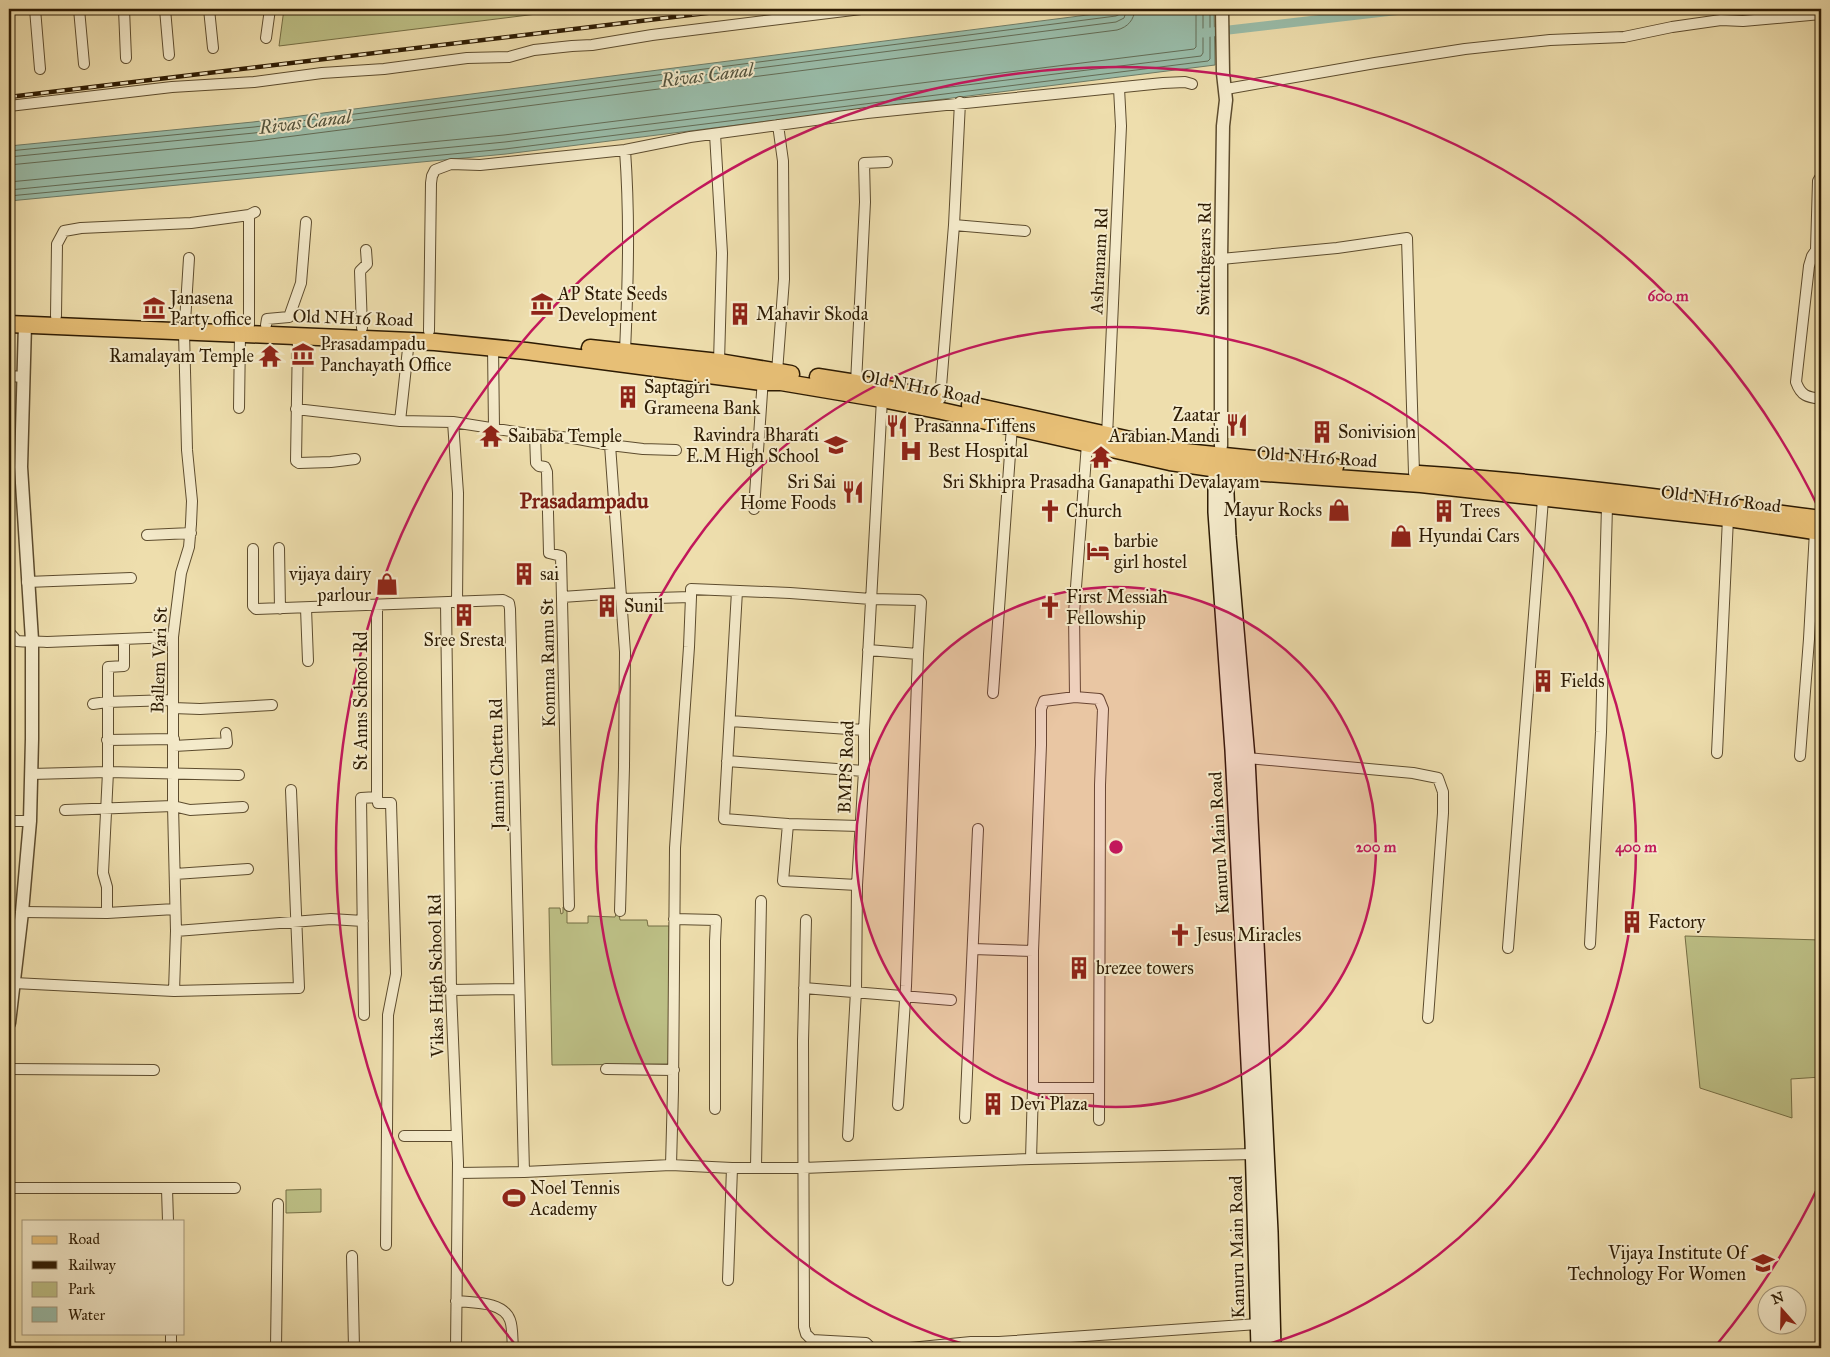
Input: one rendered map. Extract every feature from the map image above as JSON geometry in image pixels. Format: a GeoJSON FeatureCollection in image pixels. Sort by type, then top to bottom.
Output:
{"type":"FeatureCollection","features":[{"type":"Feature","properties":{"kind":"main road","name":"Old NH16 Road"},"geometry":{"type":"LineString","coordinates":[[9,315],[56,316],[185,327]]}},
{"type":"Feature","properties":{"kind":"main road","name":"Old NH16 Road"},"geometry":{"type":"LineString","coordinates":[[17,324],[245,329],[298,335],[409,340],[856,383],[1221,459],[1543,499],[1819,528]]}},
{"type":"Feature","properties":{"kind":"main road","name":"Old NH16 Road"},"geometry":{"type":"LineString","coordinates":[[245,329],[266,326],[429,331],[718,362],[768,374],[781,382],[882,399],[1170,462],[1221,459],[1468,477],[1665,499],[1819,528]]}},
{"type":"Feature","properties":{"kind":"main road","name":"Kanuru Main Road"},"geometry":{"type":"LineString","coordinates":[[1221,459],[1247,758],[1253,1010],[1254,1154],[1274,1348]]}},
{"type":"Feature","properties":{"kind":"main road","name":"Kanuru Main Road"},"geometry":{"type":"LineString","coordinates":[[1221,459],[1216,512],[1253,1010],[1263,1252],[1258,1324],[1259,1348]]}},
{"type":"Feature","properties":{"kind":"street"},"geometry":{"type":"LineString","coordinates":[[35,9],[40,69]]}},
{"type":"Feature","properties":{"kind":"street"},"geometry":{"type":"LineString","coordinates":[[79,9],[84,64]]}},
{"type":"Feature","properties":{"kind":"street"},"geometry":{"type":"LineString","coordinates":[[124,9],[126,58]]}},
{"type":"Feature","properties":{"kind":"street"},"geometry":{"type":"LineString","coordinates":[[165,9],[169,55]]}},
{"type":"Feature","properties":{"kind":"street"},"geometry":{"type":"LineString","coordinates":[[209,9],[213,48]]}},
{"type":"Feature","properties":{"kind":"street"},"geometry":{"type":"LineString","coordinates":[[266,38],[270,9]]}},
{"type":"Feature","properties":{"kind":"street"},"geometry":{"type":"LineString","coordinates":[[9,106],[172,87],[254,82],[322,73],[384,69],[467,58],[509,57],[534,50],[592,46],[652,35],[861,9]]}},
{"type":"Feature","properties":{"kind":"street","name":"Switchgears Rd"},"geometry":{"type":"LineString","coordinates":[[1221,459],[1221,259],[1226,89],[1223,73],[1222,9]]}},
{"type":"Feature","properties":{"kind":"street"},"geometry":{"type":"LineString","coordinates":[[1226,89],[1375,63],[1465,50],[1550,40],[1624,37],[1721,20],[1743,21],[1821,14]]}},
{"type":"Feature","properties":{"kind":"street"},"geometry":{"type":"LineString","coordinates":[[429,331],[431,183],[435,170],[440,167],[451,164],[480,165],[625,150],[778,125],[960,102],[1163,83],[1184,82],[1192,84]]}},
{"type":"Feature","properties":{"kind":"street","name":"Ashramam Rd"},"geometry":{"type":"LineString","coordinates":[[1107,436],[1121,126],[1119,88]]}},
{"type":"Feature","properties":{"kind":"street"},"geometry":{"type":"LineString","coordinates":[[940,399],[954,225],[960,102]]}},
{"type":"Feature","properties":{"kind":"street"},"geometry":{"type":"LineString","coordinates":[[754,509],[768,374],[784,279],[783,161],[778,125]]}},
{"type":"Feature","properties":{"kind":"street"},"geometry":{"type":"LineString","coordinates":[[716,134],[722,253],[718,362]]}},
{"type":"Feature","properties":{"kind":"street"},"geometry":{"type":"LineString","coordinates":[[625,150],[629,206],[629,263],[625,351]]}},
{"type":"Feature","properties":{"kind":"street"},"geometry":{"type":"LineString","coordinates":[[856,383],[865,202],[864,163],[887,162]]}},
{"type":"Feature","properties":{"kind":"street"},"geometry":{"type":"LineString","coordinates":[[1821,176],[1818,181],[1819,249],[1812,256],[1809,266],[1796,382],[1800,391],[1808,397],[1821,399]]}},
{"type":"Feature","properties":{"kind":"street"},"geometry":{"type":"LineString","coordinates":[[56,316],[57,244],[64,231],[72,228],[191,223],[252,213],[239,408]]}},
{"type":"Feature","properties":{"kind":"street"},"geometry":{"type":"LineString","coordinates":[[266,326],[267,319],[289,316],[301,283],[306,222]]}},
{"type":"Feature","properties":{"kind":"street"},"geometry":{"type":"LineString","coordinates":[[954,225],[1026,231]]}},
{"type":"Feature","properties":{"kind":"street"},"geometry":{"type":"LineString","coordinates":[[1221,259],[1337,248],[1407,238],[1414,474]]}},
{"type":"Feature","properties":{"kind":"street"},"geometry":{"type":"LineString","coordinates":[[362,328],[360,271],[367,264],[366,250]]}},
{"type":"Feature","properties":{"kind":"street","name":"Ballem Vari St"},"geometry":{"type":"LineString","coordinates":[[174,990],[176,931],[174,909],[173,637],[180,573],[186,559],[191,533],[192,501],[187,450],[185,327],[189,258]]}},
{"type":"Feature","properties":{"kind":"street"},"geometry":{"type":"LineString","coordinates":[[9,1023],[14,983],[12,966],[22,912],[30,821],[31,774],[32,640],[21,467],[24,377],[17,324]]}},
{"type":"Feature","properties":{"kind":"street"},"geometry":{"type":"LineString","coordinates":[[298,335],[296,461],[299,463],[319,463],[355,459]]}},
{"type":"Feature","properties":{"kind":"street"},"geometry":{"type":"LineString","coordinates":[[400,421],[409,340]]}},
{"type":"Feature","properties":{"kind":"street"},"geometry":{"type":"LineString","coordinates":[[493,347],[494,428]]}},
{"type":"Feature","properties":{"kind":"street"},"geometry":{"type":"LineString","coordinates":[[9,376],[24,377]]}},
{"type":"Feature","properties":{"kind":"street","name":"BMPS Road"},"geometry":{"type":"LineString","coordinates":[[848,1136],[856,991],[857,885],[864,771],[864,730],[882,399]]}},
{"type":"Feature","properties":{"kind":"street"},"geometry":{"type":"LineString","coordinates":[[296,409],[400,421],[454,422],[534,435],[573,438],[610,445],[676,450]]}},
{"type":"Feature","properties":{"kind":"street"},"geometry":{"type":"LineString","coordinates":[[454,422],[458,493],[457,603]]}},
{"type":"Feature","properties":{"kind":"street"},"geometry":{"type":"LineString","coordinates":[[993,693],[1012,426]]}},
{"type":"Feature","properties":{"kind":"street","name":"Komma Ramu St"},"geometry":{"type":"LineString","coordinates":[[534,435],[536,463],[539,466],[545,467],[547,472],[549,553],[561,556],[569,906]]}},
{"type":"Feature","properties":{"kind":"street"},"geometry":{"type":"LineString","coordinates":[[1075,698],[1074,613],[1087,444]]}},
{"type":"Feature","properties":{"kind":"street"},"geometry":{"type":"LineString","coordinates":[[610,445],[625,652],[620,911]]}},
{"type":"Feature","properties":{"kind":"street"},"geometry":{"type":"LineString","coordinates":[[1508,948],[1543,499]]}},
{"type":"Feature","properties":{"kind":"street"},"geometry":{"type":"LineString","coordinates":[[1590,944],[1601,732],[1608,506]]}},
{"type":"Feature","properties":{"kind":"street"},"geometry":{"type":"LineString","coordinates":[[1717,753],[1728,518]]}},
{"type":"Feature","properties":{"kind":"street"},"geometry":{"type":"LineString","coordinates":[[1800,756],[1819,528]]}},
{"type":"Feature","properties":{"kind":"street"},"geometry":{"type":"LineString","coordinates":[[147,535],[191,533]]}},
{"type":"Feature","properties":{"kind":"street"},"geometry":{"type":"LineString","coordinates":[[279,548],[280,609]]}},
{"type":"Feature","properties":{"kind":"street","name":"Jammi Chettu Rd"},"geometry":{"type":"LineString","coordinates":[[253,549],[253,606],[256,609],[502,600],[508,603],[510,609],[524,1172]]}},
{"type":"Feature","properties":{"kind":"street"},"geometry":{"type":"LineString","coordinates":[[27,582],[131,578]]}},
{"type":"Feature","properties":{"kind":"street"},"geometry":{"type":"LineString","coordinates":[[671,1165],[674,1070],[676,848],[691,589],[919,600],[921,602],[905,996],[898,1105]]}},
{"type":"Feature","properties":{"kind":"street"},"geometry":{"type":"LineString","coordinates":[[737,591],[724,819],[788,824],[860,826]]}},
{"type":"Feature","properties":{"kind":"street"},"geometry":{"type":"LineString","coordinates":[[562,597],[691,597]]}},
{"type":"Feature","properties":{"kind":"street","name":"Vikas High School Rd"},"geometry":{"type":"LineString","coordinates":[[446,603],[451,990],[458,1174],[456,1348]]}},
{"type":"Feature","properties":{"kind":"street","name":"St Anns School Rd"},"geometry":{"type":"LineString","coordinates":[[377,606],[377,797]]}},
{"type":"Feature","properties":{"kind":"street"},"geometry":{"type":"LineString","coordinates":[[306,608],[308,661]]}},
{"type":"Feature","properties":{"kind":"street"},"geometry":{"type":"LineString","coordinates":[[9,632],[17,641],[47,642],[173,637]]}},
{"type":"Feature","properties":{"kind":"street"},"geometry":{"type":"LineString","coordinates":[[107,912],[108,887],[103,873],[108,772],[108,667],[124,666],[124,640]]}},
{"type":"Feature","properties":{"kind":"street"},"geometry":{"type":"LineString","coordinates":[[868,650],[918,654]]}},
{"type":"Feature","properties":{"kind":"street"},"geometry":{"type":"LineString","coordinates":[[1031,1159],[1033,951],[1041,709],[1044,701],[1048,700],[1099,699],[1103,709],[1100,785],[1099,1120]]}},
{"type":"Feature","properties":{"kind":"street"},"geometry":{"type":"LineString","coordinates":[[93,704],[107,702],[173,704],[200,709],[272,705]]}},
{"type":"Feature","properties":{"kind":"street"},"geometry":{"type":"LineString","coordinates":[[730,721],[864,730]]}},
{"type":"Feature","properties":{"kind":"street"},"geometry":{"type":"LineString","coordinates":[[107,740],[227,743],[226,733]]}},
{"type":"Feature","properties":{"kind":"street"},"geometry":{"type":"LineString","coordinates":[[1247,758],[1414,773],[1438,778],[1443,792],[1443,813],[1428,1018]]}},
{"type":"Feature","properties":{"kind":"street"},"geometry":{"type":"LineString","coordinates":[[727,761],[864,771]]}},
{"type":"Feature","properties":{"kind":"street"},"geometry":{"type":"LineString","coordinates":[[31,774],[108,772],[239,775]]}},
{"type":"Feature","properties":{"kind":"street"},"geometry":{"type":"LineString","coordinates":[[14,983],[174,990],[300,988],[291,790]]}},
{"type":"Feature","properties":{"kind":"street"},"geometry":{"type":"LineString","coordinates":[[364,1015],[361,798],[377,797],[378,803],[391,803],[396,974],[388,1015],[386,1245]]}},
{"type":"Feature","properties":{"kind":"street"},"geometry":{"type":"LineString","coordinates":[[64,810],[173,806],[190,810],[243,808]]}},
{"type":"Feature","properties":{"kind":"street"},"geometry":{"type":"LineString","coordinates":[[9,821],[30,821]]}},
{"type":"Feature","properties":{"kind":"street"},"geometry":{"type":"LineString","coordinates":[[788,824],[783,882],[857,885]]}},
{"type":"Feature","properties":{"kind":"street"},"geometry":{"type":"LineString","coordinates":[[965,1118],[978,829]]}},
{"type":"Feature","properties":{"kind":"street"},"geometry":{"type":"LineString","coordinates":[[175,874],[248,869]]}},
{"type":"Feature","properties":{"kind":"street"},"geometry":{"type":"LineString","coordinates":[[756,1167],[762,901]]}},
{"type":"Feature","properties":{"kind":"street"},"geometry":{"type":"LineString","coordinates":[[22,912],[107,912],[174,909]]}},
{"type":"Feature","properties":{"kind":"street"},"geometry":{"type":"LineString","coordinates":[[176,931],[331,919],[363,921]]}},
{"type":"Feature","properties":{"kind":"street"},"geometry":{"type":"LineString","coordinates":[[674,919],[716,920],[715,1109]]}},
{"type":"Feature","properties":{"kind":"street"},"geometry":{"type":"LineString","coordinates":[[806,920],[803,1168],[804,1327],[806,1334],[812,1340],[866,1343],[871,1348]]}},
{"type":"Feature","properties":{"kind":"street"},"geometry":{"type":"LineString","coordinates":[[973,949],[1033,951]]}},
{"type":"Feature","properties":{"kind":"street"},"geometry":{"type":"LineString","coordinates":[[804,988],[951,1000]]}},
{"type":"Feature","properties":{"kind":"street"},"geometry":{"type":"LineString","coordinates":[[451,990],[518,989]]}},
{"type":"Feature","properties":{"kind":"street"},"geometry":{"type":"LineString","coordinates":[[9,1069],[154,1070]]}},
{"type":"Feature","properties":{"kind":"street"},"geometry":{"type":"LineString","coordinates":[[606,1069],[674,1070]]}},
{"type":"Feature","properties":{"kind":"street"},"geometry":{"type":"LineString","coordinates":[[1033,1088],[1099,1088]]}},
{"type":"Feature","properties":{"kind":"street"},"geometry":{"type":"LineString","coordinates":[[404,1136],[457,1136]]}},
{"type":"Feature","properties":{"kind":"street"},"geometry":{"type":"LineString","coordinates":[[458,1174],[671,1165],[732,1168],[803,1168],[1031,1159],[1254,1154]]}},
{"type":"Feature","properties":{"kind":"street"},"geometry":{"type":"LineString","coordinates":[[728,1280],[732,1168]]}},
{"type":"Feature","properties":{"kind":"street"},"geometry":{"type":"LineString","coordinates":[[9,1188],[235,1188]]}},
{"type":"Feature","properties":{"kind":"street"},"geometry":{"type":"LineString","coordinates":[[167,1189],[168,1220]]}},
{"type":"Feature","properties":{"kind":"street"},"geometry":{"type":"LineString","coordinates":[[276,1348],[278,1204]]}},
{"type":"Feature","properties":{"kind":"street"},"geometry":{"type":"LineString","coordinates":[[352,1256],[354,1348]]}},
{"type":"Feature","properties":{"kind":"street"},"geometry":{"type":"LineString","coordinates":[[456,1302],[493,1306],[506,1312],[511,1321],[513,1348]]}},
{"type":"Feature","properties":{"kind":"street"},"geometry":{"type":"LineString","coordinates":[[910,1348],[971,1342],[999,1342],[1258,1324]]}},
{"type":"Feature","properties":{"kind":"street"},"geometry":{"type":"LineString","coordinates":[[170,1348],[171,1334]]}},
{"type":"Feature","properties":{"kind":"green space"},"geometry":{"type":"Polygon","coordinates":[[[284,9],[577,9],[279,46],[284,9]]]}},
{"type":"Feature","properties":{"kind":"green space"},"geometry":{"type":"Polygon","coordinates":[[[563,907],[567,907],[567,923],[588,923],[588,916],[615,917],[616,914],[619,914],[620,920],[647,920],[648,926],[669,926],[669,1064],[552,1065],[549,908],[560,908],[561,914],[563,913],[563,907]]]}},
{"type":"Feature","properties":{"kind":"green space"},"geometry":{"type":"Polygon","coordinates":[[[1685,936],[1821,940],[1821,1077],[1791,1079],[1792,1118],[1700,1088],[1685,936]]]}},
{"type":"Feature","properties":{"kind":"green space"},"geometry":{"type":"Polygon","coordinates":[[[321,1189],[321,1212],[286,1213],[286,1190],[321,1189]]]}},
{"type":"Feature","properties":{"kind":"water"},"geometry":{"type":"Polygon","coordinates":[[[1134,9],[1214,9],[1215,65],[506,154],[9,201],[9,146],[253,122],[1134,9]]]}},
{"type":"Feature","properties":{"kind":"waterway","name":"Rivas Canal"},"geometry":{"type":"LineString","coordinates":[[1203,33],[1410,9]]}},
{"type":"Feature","properties":{"kind":"railway"},"geometry":{"type":"LineString","coordinates":[[9,97],[740,9]]}},
{"type":"Feature","properties":{"kind":"place","name":"AP State Seeds Development"},"geometry":{"type":"Point","coordinates":[542,304]}},
{"type":"Feature","properties":{"kind":"place","name":"Janasena Party office"},"geometry":{"type":"Point","coordinates":[154,308]}},
{"type":"Feature","properties":{"kind":"place","name":"Mahavir Skoda"},"geometry":{"type":"Point","coordinates":[740,314]}},
{"type":"Feature","properties":{"kind":"place","name":"Prasadampadu Panchayath Office"},"geometry":{"type":"Point","coordinates":[303,354]}},
{"type":"Feature","properties":{"kind":"place","name":"Ramalayam Temple"},"geometry":{"type":"Point","coordinates":[270,356]}},
{"type":"Feature","properties":{"kind":"place","name":"Saptagiri Grameena Bank"},"geometry":{"type":"Point","coordinates":[628,397]}},
{"type":"Feature","properties":{"kind":"place","name":"Zaatar Arabian Mandi"},"geometry":{"type":"Point","coordinates":[1237,425]}},
{"type":"Feature","properties":{"kind":"place","name":"Prasanna Tiffens"},"geometry":{"type":"Point","coordinates":[897,426]}},
{"type":"Feature","properties":{"kind":"place","name":"Sonivision"},"geometry":{"type":"Point","coordinates":[1322,432]}},
{"type":"Feature","properties":{"kind":"place","name":"Saibaba Temple"},"geometry":{"type":"Point","coordinates":[491,436]}},
{"type":"Feature","properties":{"kind":"place","name":"Ravindra Bharati E.M High School"},"geometry":{"type":"Point","coordinates":[836,445]}},
{"type":"Feature","properties":{"kind":"place","name":"Best Hospital"},"geometry":{"type":"Point","coordinates":[911,451]}},
{"type":"Feature","properties":{"kind":"place","name":"Sri Skhipra Prasadha Ganapathi Devalayam"},"geometry":{"type":"Point","coordinates":[1101,457]}},
{"type":"Feature","properties":{"kind":"place","name":"Sri Sai Home Foods"},"geometry":{"type":"Point","coordinates":[853,492]}},
{"type":"Feature","properties":{"kind":"place","name":"Mayur Rocks"},"geometry":{"type":"Point","coordinates":[1339,510]}},
{"type":"Feature","properties":{"kind":"place","name":"Church"},"geometry":{"type":"Point","coordinates":[1050,511]}},
{"type":"Feature","properties":{"kind":"place","name":"Trees"},"geometry":{"type":"Point","coordinates":[1444,511]}},
{"type":"Feature","properties":{"kind":"place","name":"Hyundai Cars"},"geometry":{"type":"Point","coordinates":[1401,536]}},
{"type":"Feature","properties":{"kind":"place","name":"barbie girl hostel"},"geometry":{"type":"Point","coordinates":[1098,551]}},
{"type":"Feature","properties":{"kind":"place","name":"sai"},"geometry":{"type":"Point","coordinates":[524,574]}},
{"type":"Feature","properties":{"kind":"place","name":"vijaya dairy parlour"},"geometry":{"type":"Point","coordinates":[387,584]}},
{"type":"Feature","properties":{"kind":"place","name":"Sunil"},"geometry":{"type":"Point","coordinates":[607,606]}},
{"type":"Feature","properties":{"kind":"place","name":"First Messiah Fellowship"},"geometry":{"type":"Point","coordinates":[1050,607]}},
{"type":"Feature","properties":{"kind":"place","name":"Sree Sresta"},"geometry":{"type":"Point","coordinates":[464,615]}},
{"type":"Feature","properties":{"kind":"place","name":"Fields"},"geometry":{"type":"Point","coordinates":[1543,681]}},
{"type":"Feature","properties":{"kind":"place","name":"Factory"},"geometry":{"type":"Point","coordinates":[1632,922]}},
{"type":"Feature","properties":{"kind":"place","name":"Jesus Miracles"},"geometry":{"type":"Point","coordinates":[1180,935]}},
{"type":"Feature","properties":{"kind":"place","name":"brezee towers"},"geometry":{"type":"Point","coordinates":[1079,968]}},
{"type":"Feature","properties":{"kind":"place","name":"Devi Plaza"},"geometry":{"type":"Point","coordinates":[993,1104]}},
{"type":"Feature","properties":{"kind":"place","name":"Noel Tennis Academy"},"geometry":{"type":"Point","coordinates":[514,1198]}},
{"type":"Feature","properties":{"kind":"place","name":"Vijaya Institute Of Technology For Women"},"geometry":{"type":"Point","coordinates":[1763,1263]}},
{"type":"Feature","properties":{"kind":"district","name":"Prasadampadu"},"geometry":{"type":"Point","coordinates":[584,500]}}]}
